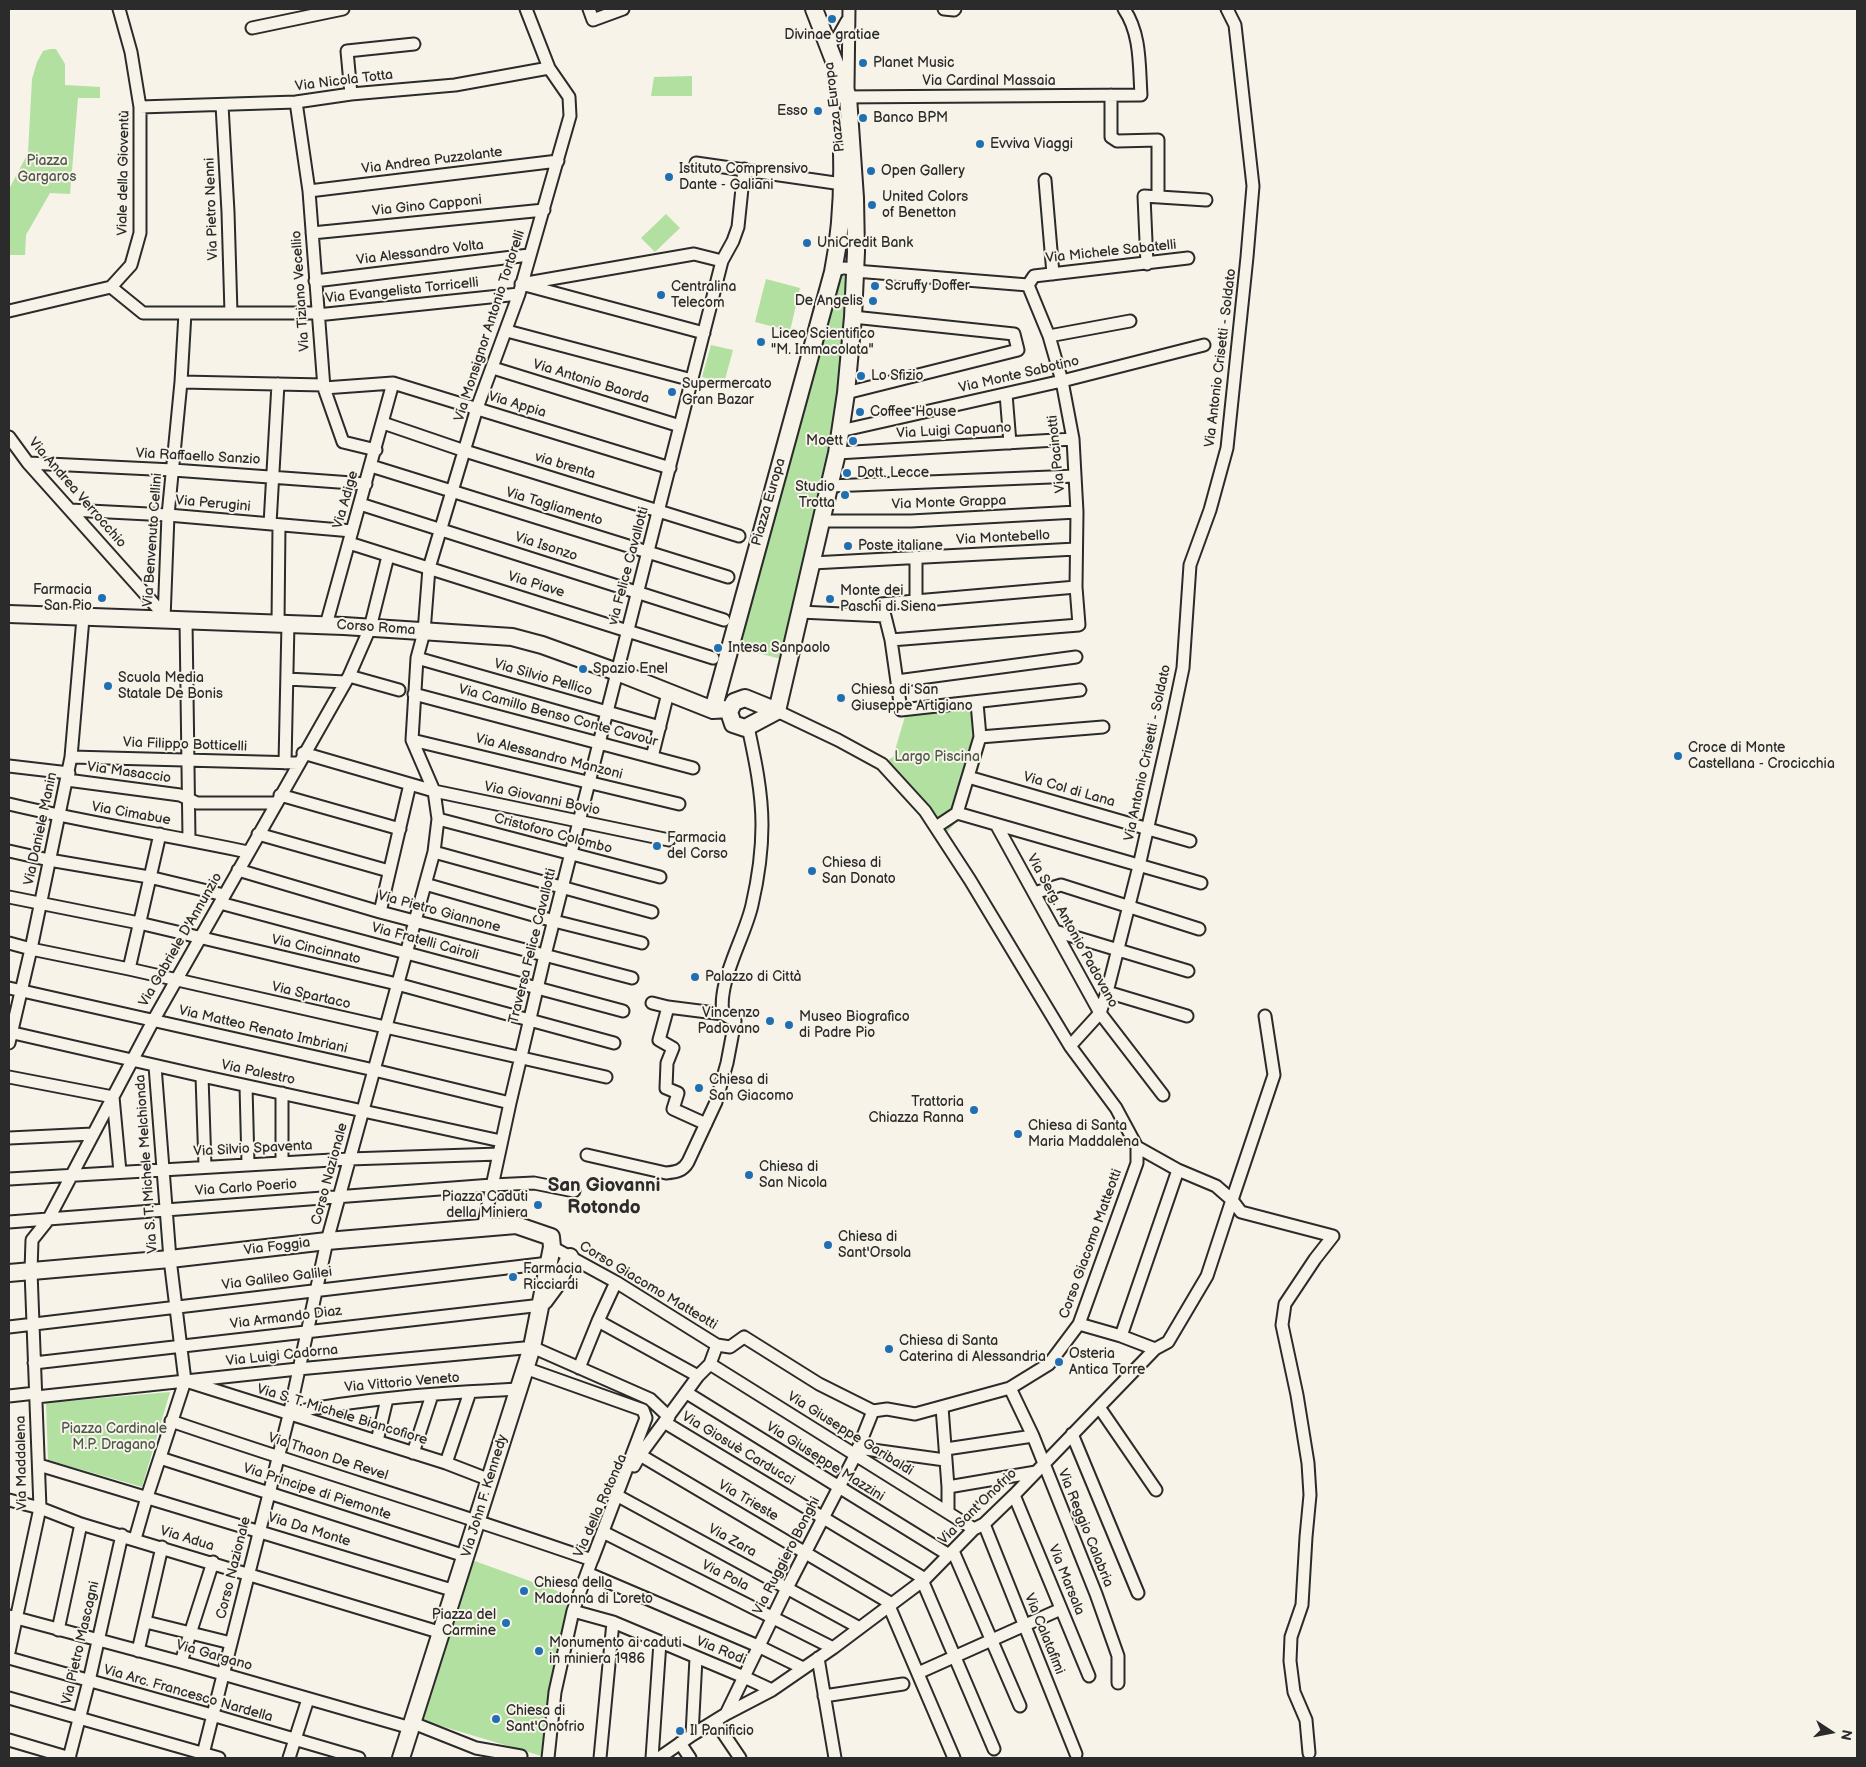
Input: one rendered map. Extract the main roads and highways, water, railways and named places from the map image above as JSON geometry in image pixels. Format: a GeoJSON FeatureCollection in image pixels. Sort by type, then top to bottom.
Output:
{"type":"FeatureCollection","features":[{"type":"Feature","properties":{"kind":"main road","name":"Piazza Europa"},"geometry":{"type":"LineString","coordinates":[[725,708],[718,691],[833,272],[846,250],[855,198],[842,97],[828,45],[814,9]]}},
{"type":"Feature","properties":{"kind":"main road","name":"Piazza Europa"},"geometry":{"type":"LineString","coordinates":[[777,711],[830,486],[846,394],[855,271],[846,250],[842,184],[842,97]]}},
{"type":"Feature","properties":{"kind":"main road","name":"Corso Roma"},"geometry":{"type":"LineString","coordinates":[[9,614],[83,618],[163,616],[186,620],[326,625],[512,637],[542,645],[668,693],[725,708]]}},
{"type":"Feature","properties":{"kind":"main road"},"geometry":{"type":"LineString","coordinates":[[742,698],[777,711],[751,725],[738,727],[733,724],[725,708],[742,698]]}},
{"type":"Feature","properties":{"kind":"main road"},"geometry":{"type":"LineString","coordinates":[[751,725],[758,718],[759,712],[753,701]]}},
{"type":"Feature","properties":{"kind":"main road","name":"Via Foggia"},"geometry":{"type":"LineString","coordinates":[[9,1273],[170,1259],[327,1241],[516,1225],[549,1248]]}},
{"type":"Feature","properties":{"kind":"main road","name":"Via John F. Kennedy"},"geometry":{"type":"LineString","coordinates":[[401,1758],[532,1349],[542,1305],[549,1248]]}},
{"type":"Feature","properties":{"kind":"main road"},"geometry":{"type":"LineString","coordinates":[[542,1305],[558,1282],[570,1257]]}},
{"type":"Feature","properties":{"kind":"place","name":"Divinae gratiae"},"geometry":{"type":"Point","coordinates":[832,19]}},
{"type":"Feature","properties":{"kind":"place","name":"Planet Music"},"geometry":{"type":"Point","coordinates":[863,63]}},
{"type":"Feature","properties":{"kind":"place","name":"Esso"},"geometry":{"type":"Point","coordinates":[818,111]}},
{"type":"Feature","properties":{"kind":"place","name":"Banco BPM"},"geometry":{"type":"Point","coordinates":[863,118]}},
{"type":"Feature","properties":{"kind":"place","name":"Evviva Viaggi"},"geometry":{"type":"Point","coordinates":[980,144]}},
{"type":"Feature","properties":{"kind":"place","name":"Open Gallery"},"geometry":{"type":"Point","coordinates":[871,171]}},
{"type":"Feature","properties":{"kind":"place","name":"Istituto Comprensivo Dante - Galiani"},"geometry":{"type":"Point","coordinates":[669,177]}},
{"type":"Feature","properties":{"kind":"place","name":"United Colors of Benetton"},"geometry":{"type":"Point","coordinates":[872,205]}},
{"type":"Feature","properties":{"kind":"place","name":"UniCredit Bank"},"geometry":{"type":"Point","coordinates":[807,243]}},
{"type":"Feature","properties":{"kind":"place","name":"Scruffy Doffer"},"geometry":{"type":"Point","coordinates":[875,286]}},
{"type":"Feature","properties":{"kind":"place","name":"Centralina Telecom"},"geometry":{"type":"Point","coordinates":[661,295]}},
{"type":"Feature","properties":{"kind":"place","name":"De Angelis"},"geometry":{"type":"Point","coordinates":[873,301]}},
{"type":"Feature","properties":{"kind":"place","name":"Liceo Scientifico \"M. Immacolata\""},"geometry":{"type":"Point","coordinates":[761,342]}},
{"type":"Feature","properties":{"kind":"place","name":"Lo Sfizio"},"geometry":{"type":"Point","coordinates":[861,376]}},
{"type":"Feature","properties":{"kind":"place","name":"Supermercato Gran Bazar"},"geometry":{"type":"Point","coordinates":[672,392]}},
{"type":"Feature","properties":{"kind":"place","name":"Coffee House"},"geometry":{"type":"Point","coordinates":[860,412]}},
{"type":"Feature","properties":{"kind":"place","name":"Moett"},"geometry":{"type":"Point","coordinates":[853,441]}},
{"type":"Feature","properties":{"kind":"place","name":"Dott. Lecce"},"geometry":{"type":"Point","coordinates":[847,473]}},
{"type":"Feature","properties":{"kind":"place","name":"Studio Trotta"},"geometry":{"type":"Point","coordinates":[845,495]}},
{"type":"Feature","properties":{"kind":"place","name":"Poste italiane"},"geometry":{"type":"Point","coordinates":[848,546]}},
{"type":"Feature","properties":{"kind":"place","name":"Farmacia San Pio"},"geometry":{"type":"Point","coordinates":[102,598]}},
{"type":"Feature","properties":{"kind":"place","name":"Monte dei Paschi di Siena"},"geometry":{"type":"Point","coordinates":[830,599]}},
{"type":"Feature","properties":{"kind":"place","name":"Intesa Sanpaolo"},"geometry":{"type":"Point","coordinates":[718,648]}},
{"type":"Feature","properties":{"kind":"place","name":"Spazio Enel"},"geometry":{"type":"Point","coordinates":[583,669]}},
{"type":"Feature","properties":{"kind":"place","name":"Scuola Media Statale De Bonis"},"geometry":{"type":"Point","coordinates":[108,686]}},
{"type":"Feature","properties":{"kind":"place","name":"Chiesa di San Giuseppe Artigiano"},"geometry":{"type":"Point","coordinates":[841,698]}},
{"type":"Feature","properties":{"kind":"place","name":"Croce di Monte Castellana - Crocicchia"},"geometry":{"type":"Point","coordinates":[1678,756]}},
{"type":"Feature","properties":{"kind":"place","name":"Farmacia del Corso"},"geometry":{"type":"Point","coordinates":[657,846]}},
{"type":"Feature","properties":{"kind":"place","name":"Chiesa di San Donato"},"geometry":{"type":"Point","coordinates":[812,871]}},
{"type":"Feature","properties":{"kind":"place","name":"Palazzo di Città"},"geometry":{"type":"Point","coordinates":[695,977]}},
{"type":"Feature","properties":{"kind":"place","name":"Vincenzo Padovano"},"geometry":{"type":"Point","coordinates":[770,1021]}},
{"type":"Feature","properties":{"kind":"place","name":"Museo Biografico di Padre Pio"},"geometry":{"type":"Point","coordinates":[789,1025]}},
{"type":"Feature","properties":{"kind":"place","name":"Chiesa di San Giacomo"},"geometry":{"type":"Point","coordinates":[699,1088]}},
{"type":"Feature","properties":{"kind":"place","name":"Trattoria Chiazza Ranna"},"geometry":{"type":"Point","coordinates":[974,1110]}},
{"type":"Feature","properties":{"kind":"place","name":"Chiesa di Santa Maria Maddalena"},"geometry":{"type":"Point","coordinates":[1018,1134]}},
{"type":"Feature","properties":{"kind":"place","name":"Chiesa di San Nicola"},"geometry":{"type":"Point","coordinates":[749,1175]}},
{"type":"Feature","properties":{"kind":"place","name":"Piazza Caduti della Miniera"},"geometry":{"type":"Point","coordinates":[538,1205]}},
{"type":"Feature","properties":{"kind":"place","name":"Chiesa di Sant'Orsola"},"geometry":{"type":"Point","coordinates":[828,1245]}},
{"type":"Feature","properties":{"kind":"place","name":"Farmacia Ricciardi"},"geometry":{"type":"Point","coordinates":[513,1277]}},
{"type":"Feature","properties":{"kind":"place","name":"Chiesa di Santa Caterina di Alessandria"},"geometry":{"type":"Point","coordinates":[889,1349]}},
{"type":"Feature","properties":{"kind":"place","name":"Osteria Antica Torre"},"geometry":{"type":"Point","coordinates":[1059,1362]}},
{"type":"Feature","properties":{"kind":"place","name":"Chiesa della Madonna di Loreto"},"geometry":{"type":"Point","coordinates":[524,1591]}},
{"type":"Feature","properties":{"kind":"place","name":"Piazza del Carmine"},"geometry":{"type":"Point","coordinates":[506,1623]}},
{"type":"Feature","properties":{"kind":"place","name":"Monumento ai caduti in miniera 1986"},"geometry":{"type":"Point","coordinates":[539,1651]}},
{"type":"Feature","properties":{"kind":"place","name":"Chiesa di Sant'Onofrio"},"geometry":{"type":"Point","coordinates":[496,1719]}},
{"type":"Feature","properties":{"kind":"place","name":"Il Panificio"},"geometry":{"type":"Point","coordinates":[680,1731]}},
{"type":"Feature","properties":{"kind":"district","name":"San Giovanni Rotondo"},"geometry":{"type":"Point","coordinates":[604,1197]}},
{"type":"Feature","properties":{"kind":"park label","name":"Piazza Gargaros"},"geometry":{"type":"Point","coordinates":[47,170]}},
{"type":"Feature","properties":{"kind":"park label","name":"Largo Piscina"},"geometry":{"type":"Point","coordinates":[937,757]}},
{"type":"Feature","properties":{"kind":"park label","name":"Piazza Cardinale M.P. Dragano"},"geometry":{"type":"Point","coordinates":[114,1438]}}]}
